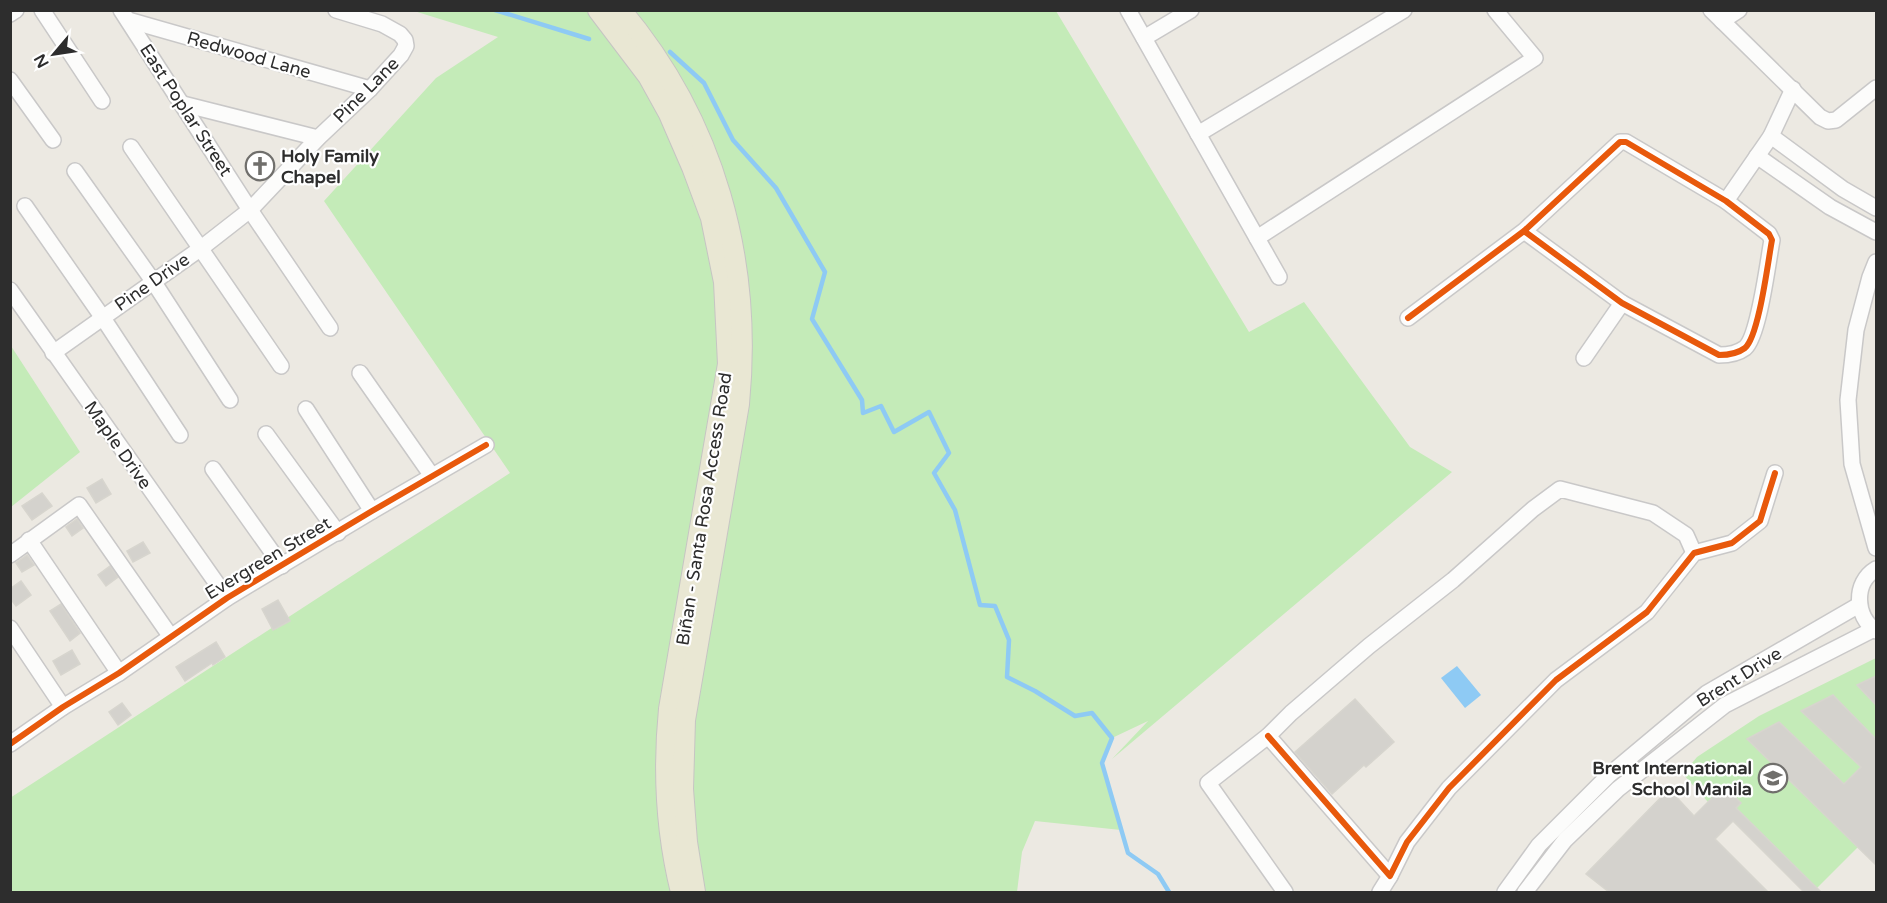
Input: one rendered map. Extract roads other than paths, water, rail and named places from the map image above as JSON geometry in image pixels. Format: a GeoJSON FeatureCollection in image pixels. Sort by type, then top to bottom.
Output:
{"type":"FeatureCollection","features":[{"type":"Feature","properties":{"kind":"main road","name":"Biñan - Santa Rosa Access Road"},"geometry":{"type":"LineString","coordinates":[[607,11],[669,114],[692,167],[711,218],[724,282],[730,408],[686,720],[683,789],[687,842],[695,892]]}},
{"type":"Feature","properties":{"kind":"main road","name":"Biñan - Santa Rosa Access Road"},"geometry":{"type":"LineString","coordinates":[[681,892],[673,860],[666,782],[669,709],[730,408]]}},
{"type":"Feature","properties":{"kind":"street"},"geometry":{"type":"LineString","coordinates":[[10,14],[16,10]]}},
{"type":"Feature","properties":{"kind":"street"},"geometry":{"type":"LineString","coordinates":[[42,10],[102,101]]}},
{"type":"Feature","properties":{"kind":"street","name":"Pine Lane"},"geometry":{"type":"LineString","coordinates":[[250,210],[318,138],[370,89],[401,55],[406,46],[403,37],[382,24],[336,10]]}},
{"type":"Feature","properties":{"kind":"street"},"geometry":{"type":"LineString","coordinates":[[1128,10],[1279,277]]}},
{"type":"Feature","properties":{"kind":"street"},"geometry":{"type":"LineString","coordinates":[[1144,38],[1191,10]]}},
{"type":"Feature","properties":{"kind":"street"},"geometry":{"type":"LineString","coordinates":[[1198,134],[1404,10]]}},
{"type":"Feature","properties":{"kind":"street"},"geometry":{"type":"LineString","coordinates":[[1257,238],[1535,58],[1495,10]]}},
{"type":"Feature","properties":{"kind":"street"},"geometry":{"type":"LineString","coordinates":[[1716,16],[1739,10]]}},
{"type":"Feature","properties":{"kind":"street","name":"Redwood Lane"},"geometry":{"type":"LineString","coordinates":[[125,15],[370,89]]}},
{"type":"Feature","properties":{"kind":"street","name":"East Poplar Street"},"geometry":{"type":"LineString","coordinates":[[125,15],[250,210],[330,328]]}},
{"type":"Feature","properties":{"kind":"street"},"geometry":{"type":"LineString","coordinates":[[1716,16],[1820,117],[1828,121],[1836,120],[1876,88]]}},
{"type":"Feature","properties":{"kind":"street"},"geometry":{"type":"LineString","coordinates":[[10,80],[53,140]]}},
{"type":"Feature","properties":{"kind":"street"},"geometry":{"type":"LineString","coordinates":[[1726,201],[1771,136],[1793,89]]}},
{"type":"Feature","properties":{"kind":"street"},"geometry":{"type":"LineString","coordinates":[[183,104],[318,138]]}},
{"type":"Feature","properties":{"kind":"street"},"geometry":{"type":"LineString","coordinates":[[1771,136],[1843,189],[1876,208]]}},
{"type":"Feature","properties":{"kind":"street"},"geometry":{"type":"LineString","coordinates":[[1408,318],[1524,231],[1620,142],[1626,142],[1726,201],[1769,234],[1772,240],[1754,332],[1746,346],[1733,355],[1719,356],[1622,303],[1524,231]]}},
{"type":"Feature","properties":{"kind":"street"},"geometry":{"type":"LineString","coordinates":[[131,147],[280,366]]}},
{"type":"Feature","properties":{"kind":"street"},"geometry":{"type":"LineString","coordinates":[[1757,156],[1830,207],[1876,232]]}},
{"type":"Feature","properties":{"kind":"street"},"geometry":{"type":"LineString","coordinates":[[75,171],[153,281],[230,400]]}},
{"type":"Feature","properties":{"kind":"street"},"geometry":{"type":"LineString","coordinates":[[25,206],[103,318],[180,435]]}},
{"type":"Feature","properties":{"kind":"street","name":"Pine Drive"},"geometry":{"type":"LineString","coordinates":[[53,353],[200,249],[250,210]]}},
{"type":"Feature","properties":{"kind":"street"},"geometry":{"type":"LineString","coordinates":[[1876,262],[1856,330],[1848,400],[1852,464],[1876,548]]}},
{"type":"Feature","properties":{"kind":"street","name":"Maple Drive"},"geometry":{"type":"LineString","coordinates":[[10,290],[227,598]]}},
{"type":"Feature","properties":{"kind":"street"},"geometry":{"type":"LineString","coordinates":[[1584,358],[1622,303]]}},
{"type":"Feature","properties":{"kind":"street"},"geometry":{"type":"LineString","coordinates":[[360,373],[432,476]]}},
{"type":"Feature","properties":{"kind":"street"},"geometry":{"type":"LineString","coordinates":[[306,409],[372,511]]}},
{"type":"Feature","properties":{"kind":"street"},"geometry":{"type":"LineString","coordinates":[[266,434],[338,533]]}},
{"type":"Feature","properties":{"kind":"street","name":"Evergreen Street"},"geometry":{"type":"LineString","coordinates":[[10,744],[63,707],[119,673],[227,598],[486,445]]}},
{"type":"Feature","properties":{"kind":"street"},"geometry":{"type":"LineString","coordinates":[[213,469],[282,566]]}},
{"type":"Feature","properties":{"kind":"street"},"geometry":{"type":"LineString","coordinates":[[1380,892],[1407,842],[1449,788],[1515,719],[1556,680],[1647,612],[1694,553],[1732,543],[1760,521],[1775,473]]}},
{"type":"Feature","properties":{"kind":"street"},"geometry":{"type":"LineString","coordinates":[[1285,892],[1208,783],[1268,736],[1347,664],[1453,580],[1533,509],[1560,489],[1653,513],[1686,535],[1694,553]]}},
{"type":"Feature","properties":{"kind":"street"},"geometry":{"type":"LineString","coordinates":[[10,555],[79,505],[171,637]]}},
{"type":"Feature","properties":{"kind":"street"},"geometry":{"type":"LineString","coordinates":[[29,540],[119,673]]}},
{"type":"Feature","properties":{"kind":"street"},"geometry":{"type":"LineString","coordinates":[[1875,630],[1867,623],[1859,605],[1859,593],[1864,581],[1876,569]]}},
{"type":"Feature","properties":{"kind":"street","name":"Brent Drive"},"geometry":{"type":"LineString","coordinates":[[1505,892],[1539,844],[1609,775],[1707,693],[1859,605]]}},
{"type":"Feature","properties":{"kind":"street"},"geometry":{"type":"LineString","coordinates":[[10,628],[63,707]]}},
{"type":"Feature","properties":{"kind":"street","name":"Brent Drive"},"geometry":{"type":"LineString","coordinates":[[1525,892],[1565,840],[1618,789],[1725,705],[1875,630]]}},
{"type":"Feature","properties":{"kind":"street"},"geometry":{"type":"LineString","coordinates":[[1782,650],[1793,670]]}},
{"type":"Feature","properties":{"kind":"street"},"geometry":{"type":"LineString","coordinates":[[1268,736],[1390,876]]}},
{"type":"Feature","properties":{"kind":"street"},"geometry":{"type":"LineString","coordinates":[[1609,775],[1618,789]]}},
{"type":"Feature","properties":{"kind":"water"},"geometry":{"type":"Polygon","coordinates":[[[1457,666],[1481,695],[1465,708],[1441,678],[1457,666]]]}},
{"type":"Feature","properties":{"kind":"waterway"},"geometry":{"type":"LineString","coordinates":[[495,10],[589,39]]}},
{"type":"Feature","properties":{"kind":"waterway"},"geometry":{"type":"LineString","coordinates":[[670,52],[704,83],[733,140],[776,188],[825,272],[812,319],[862,400],[863,413],[881,406],[894,432],[929,412],[949,453],[934,473],[955,510],[980,605],[995,606],[1009,640],[1007,677],[1075,716],[1092,713],[1112,738],[1102,763],[1128,853],[1158,874],[1169,892]]}},
{"type":"Feature","properties":{"kind":"place","name":"Holy Family Chapel"},"geometry":{"type":"Point","coordinates":[260,166]}},
{"type":"Feature","properties":{"kind":"place","name":"Brent International School Manila"},"geometry":{"type":"Point","coordinates":[1773,778]}}]}
